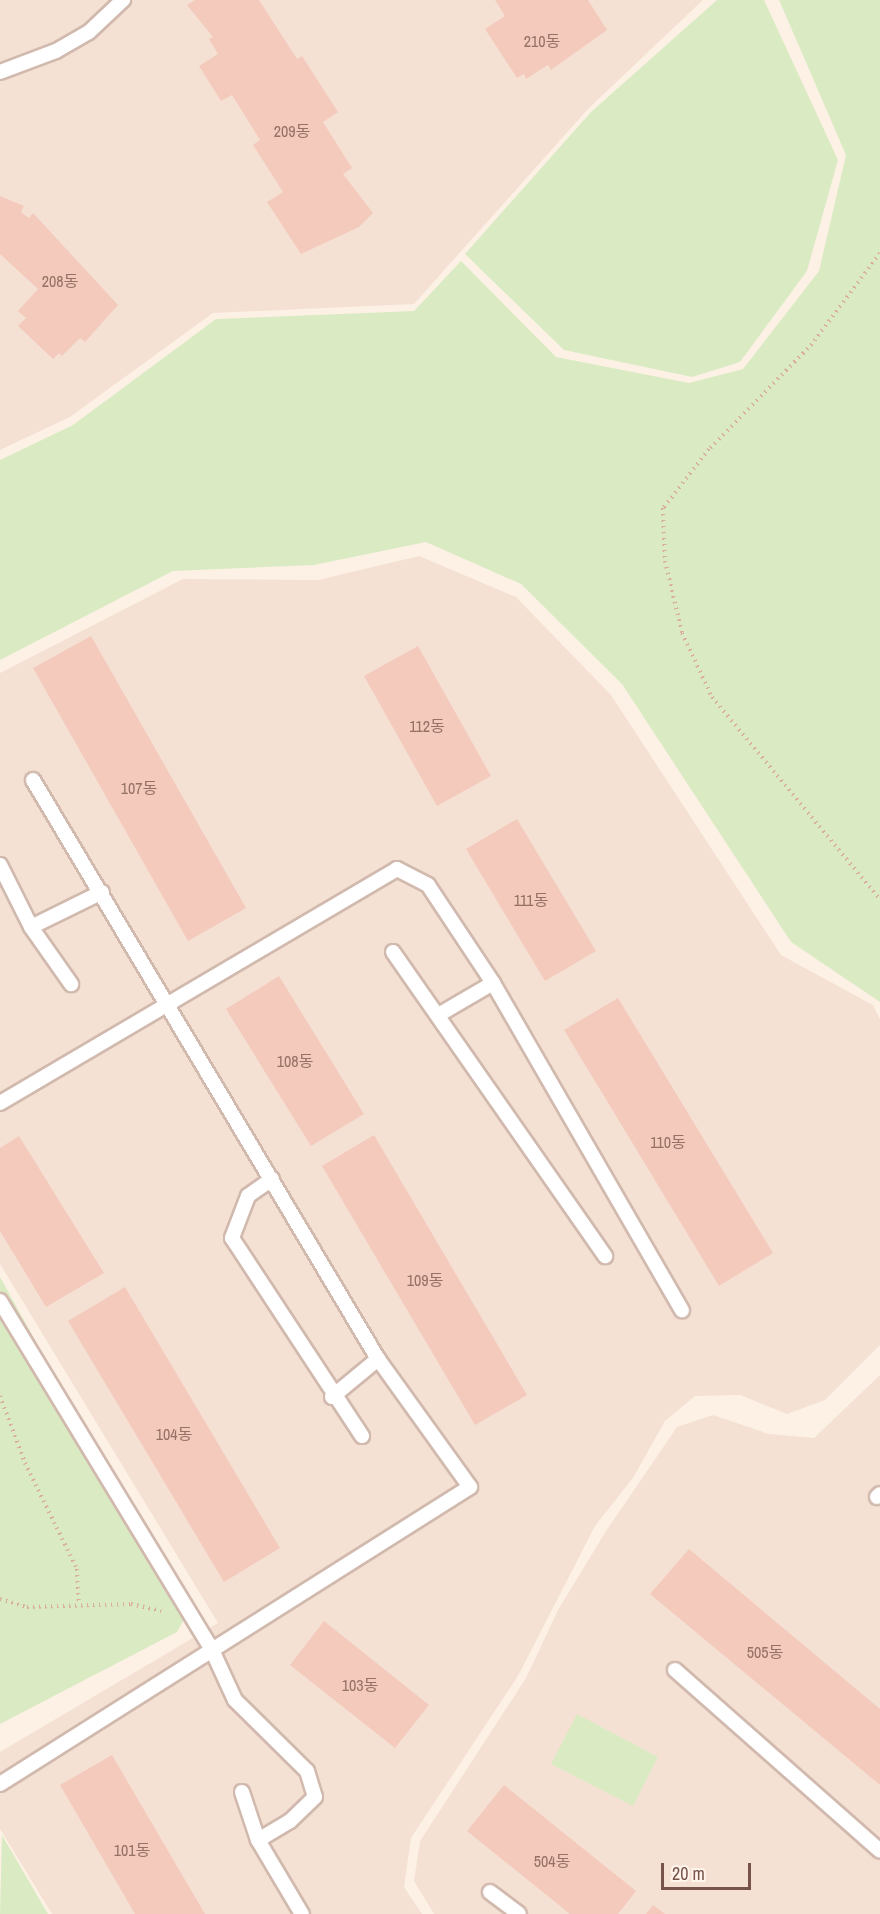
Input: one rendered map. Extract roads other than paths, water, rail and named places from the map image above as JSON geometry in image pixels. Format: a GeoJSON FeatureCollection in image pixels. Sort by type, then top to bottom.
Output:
{"type":"FeatureCollection","features":[{"type":"Feature","properties":{"kind":"lane"},"geometry":{"type":"LineString","coordinates":[[0,72],[56,51],[88,32],[123,0]]}},
{"type":"Feature","properties":{"kind":"lane"},"geometry":{"type":"LineString","coordinates":[[0,1784],[470,1487],[378,1359],[167,1006],[102,892],[33,780]]}},
{"type":"Feature","properties":{"kind":"lane"},"geometry":{"type":"LineString","coordinates":[[0,865],[31,927],[71,984]]}},
{"type":"Feature","properties":{"kind":"lane"},"geometry":{"type":"LineString","coordinates":[[0,1103],[397,869],[428,885],[493,983],[682,1310]]}},
{"type":"Feature","properties":{"kind":"lane"},"geometry":{"type":"LineString","coordinates":[[31,927],[102,892]]}},
{"type":"Feature","properties":{"kind":"lane"},"geometry":{"type":"LineString","coordinates":[[393,952],[440,1014],[605,1256]]}},
{"type":"Feature","properties":{"kind":"lane"},"geometry":{"type":"LineString","coordinates":[[440,1014],[493,983]]}},
{"type":"Feature","properties":{"kind":"lane"},"geometry":{"type":"LineString","coordinates":[[272,1179],[248,1196],[232,1238],[332,1397],[362,1436]]}},
{"type":"Feature","properties":{"kind":"lane"},"geometry":{"type":"LineString","coordinates":[[0,1301],[212,1650],[235,1700],[307,1771],[315,1797],[290,1821],[258,1840]]}},
{"type":"Feature","properties":{"kind":"lane"},"geometry":{"type":"LineString","coordinates":[[332,1397],[378,1359]]}},
{"type":"Feature","properties":{"kind":"lane"},"geometry":{"type":"LineString","coordinates":[[675,1671],[880,1851]]}},
{"type":"Feature","properties":{"kind":"lane"},"geometry":{"type":"LineString","coordinates":[[242,1792],[258,1840],[302,1914]]}},
{"type":"Feature","properties":{"kind":"lane"},"geometry":{"type":"LineString","coordinates":[[490,1892],[519,1914]]}}]}
